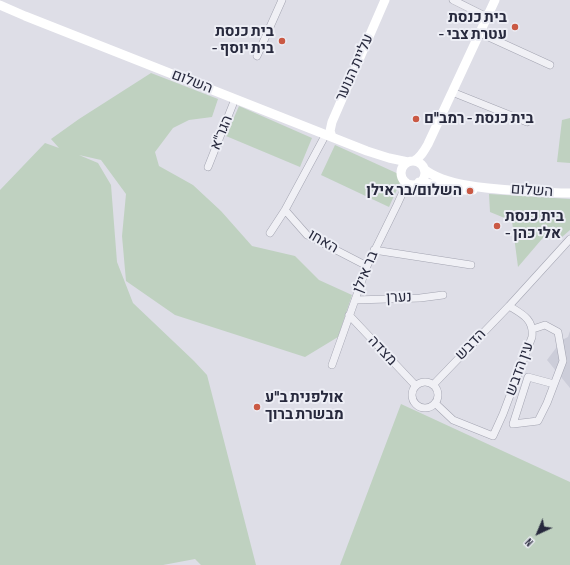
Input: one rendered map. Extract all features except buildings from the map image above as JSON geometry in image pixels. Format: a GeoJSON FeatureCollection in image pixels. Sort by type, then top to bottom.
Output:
{"type":"FeatureCollection","features":[{"type":"Feature","properties":{"kind":"street"},"geometry":{"type":"LineString","coordinates":[[257,56],[282,0]]}},
{"type":"Feature","properties":{"kind":"street","name":"עליית הנוער"},"geometry":{"type":"LineString","coordinates":[[329,136],[332,122],[385,0]]}},
{"type":"Feature","properties":{"kind":"street"},"geometry":{"type":"LineString","coordinates":[[453,0],[487,17]]}},
{"type":"Feature","properties":{"kind":"street"},"geometry":{"type":"LineString","coordinates":[[411,162],[421,164],[425,175],[419,182],[414,184],[407,183],[404,180],[402,173],[404,166],[411,162],[418,158],[428,144],[495,0]]}},
{"type":"Feature","properties":{"kind":"street","name":"השלום"},"geometry":{"type":"LineString","coordinates":[[0,5],[367,151],[394,159],[411,162]]}},
{"type":"Feature","properties":{"kind":"street","name":"השלום"},"geometry":{"type":"LineString","coordinates":[[0,8],[17,13]]}},
{"type":"Feature","properties":{"kind":"street"},"geometry":{"type":"LineString","coordinates":[[480,33],[550,65]]}},
{"type":"Feature","properties":{"kind":"street"},"geometry":{"type":"LineString","coordinates":[[452,92],[527,122]]}},
{"type":"Feature","properties":{"kind":"street","name":"הגר\"א"},"geometry":{"type":"LineString","coordinates":[[208,167],[235,99]]}},
{"type":"Feature","properties":{"kind":"street"},"geometry":{"type":"LineString","coordinates":[[270,232],[285,210],[329,136]]}},
{"type":"Feature","properties":{"kind":"street","name":"השלום"},"geometry":{"type":"LineString","coordinates":[[367,151],[392,165],[402,173]]}},
{"type":"Feature","properties":{"kind":"street","name":"השלום"},"geometry":{"type":"LineString","coordinates":[[424,169],[434,176],[445,180],[494,189]]}},
{"type":"Feature","properties":{"kind":"street","name":"השלום"},"geometry":{"type":"LineString","coordinates":[[419,182],[456,190],[494,189],[570,193]]}},
{"type":"Feature","properties":{"kind":"street","name":"בר אילן"},"geometry":{"type":"LineString","coordinates":[[332,365],[367,266],[407,183]]}},
{"type":"Feature","properties":{"kind":"street","name":"האחו"},"geometry":{"type":"LineString","coordinates":[[285,210],[307,235],[367,266]]}},
{"type":"Feature","properties":{"kind":"street"},"geometry":{"type":"LineString","coordinates":[[509,306],[570,239]]}},
{"type":"Feature","properties":{"kind":"street"},"geometry":{"type":"LineString","coordinates":[[374,250],[471,265]]}},
{"type":"Feature","properties":{"kind":"street","name":"נערן"},"geometry":{"type":"LineString","coordinates":[[355,300],[420,298],[443,295]]}},
{"type":"Feature","properties":{"kind":"street","name":"עין הדבש"},"geometry":{"type":"LineString","coordinates":[[436,403],[453,420],[493,436],[503,414],[532,337],[533,329],[530,321],[509,306]]}},
{"type":"Feature","properties":{"kind":"street","name":"הדבש"},"geometry":{"type":"LineString","coordinates":[[433,385],[509,306]]}},
{"type":"Feature","properties":{"kind":"street","name":"מצדה"},"geometry":{"type":"LineString","coordinates":[[349,315],[416,386]]}},
{"type":"Feature","properties":{"kind":"street"},"geometry":{"type":"LineString","coordinates":[[533,329],[545,326],[558,332],[563,361],[547,403],[538,421],[513,424],[528,377],[554,384]]}},
{"type":"Feature","properties":{"kind":"street"},"geometry":{"type":"LineString","coordinates":[[426,382],[433,385],[438,391],[436,403],[425,408],[417,405],[413,398],[413,390],[416,386],[426,382]]}},
{"type":"Feature","properties":{"kind":"shaded area"},"geometry":{"type":"Polygon","coordinates":[[[570,331],[570,388],[547,360],[562,340],[568,337],[570,331]]]}},
{"type":"Feature","properties":{"kind":"green space"},"geometry":{"type":"Polygon","coordinates":[[[151,73],[218,99],[212,117],[189,120],[173,128],[155,152],[159,166],[193,185],[221,211],[252,246],[295,256],[319,280],[352,295],[338,337],[305,357],[175,315],[126,281],[122,236],[126,194],[101,160],[79,155],[98,163],[111,185],[117,262],[133,303],[207,375],[256,565],[201,565],[195,559],[163,565],[0,565],[0,190],[45,143],[59,148],[51,139],[79,119],[151,73]]]}},
{"type":"Feature","properties":{"kind":"green space"},"geometry":{"type":"Polygon","coordinates":[[[239,106],[312,138],[300,167],[226,136],[239,106]]]}},
{"type":"Feature","properties":{"kind":"green space"},"geometry":{"type":"Polygon","coordinates":[[[570,118],[570,163],[557,162],[562,120],[570,118]]]}},
{"type":"Feature","properties":{"kind":"green space"},"geometry":{"type":"Polygon","coordinates":[[[335,145],[403,176],[389,207],[321,175],[335,145]]]}},
{"type":"Feature","properties":{"kind":"green space"},"geometry":{"type":"Polygon","coordinates":[[[489,194],[570,199],[570,230],[562,237],[553,226],[518,267],[512,221],[490,212],[489,194]]]}},
{"type":"Feature","properties":{"kind":"green space"},"geometry":{"type":"Polygon","coordinates":[[[401,404],[570,482],[570,565],[340,565],[401,404]]]}},
{"type":"Feature","properties":{"kind":"place","name":"בית כנסת - עטרת צבי"},"geometry":{"type":"Point","coordinates":[515,27]}},
{"type":"Feature","properties":{"kind":"place","name":"בית כנסת - בית יוסף"},"geometry":{"type":"Point","coordinates":[282,41]}},
{"type":"Feature","properties":{"kind":"place","name":"בית כנסת - רמב\"ם"},"geometry":{"type":"Point","coordinates":[416,119]}},
{"type":"Feature","properties":{"kind":"place","name":"השלום/בר אילן"},"geometry":{"type":"Point","coordinates":[470,191]}},
{"type":"Feature","properties":{"kind":"place","name":"בית כנסת - אלי כהן"},"geometry":{"type":"Point","coordinates":[497,226]}},
{"type":"Feature","properties":{"kind":"place","name":"אולפנית ב\"ע מבשרת ברוך"},"geometry":{"type":"Point","coordinates":[257,407]}}]}
